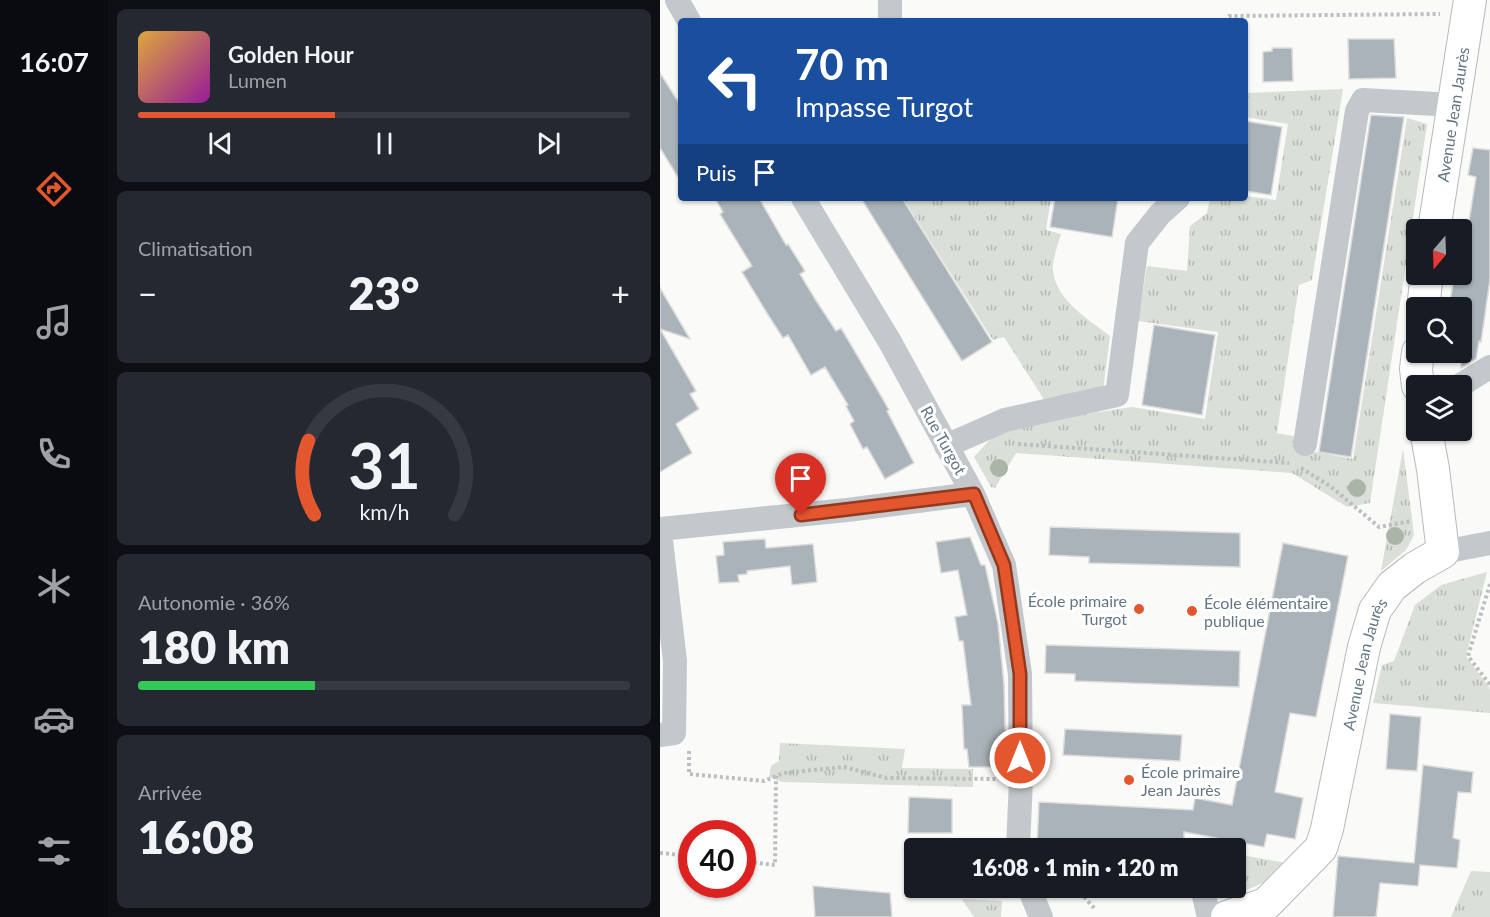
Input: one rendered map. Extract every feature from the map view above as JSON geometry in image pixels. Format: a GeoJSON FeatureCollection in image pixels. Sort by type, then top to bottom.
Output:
{"type":"FeatureCollection","features":[{"type":"Feature","properties":{"kind":"main road","name":"Avenue Jean Jaurès"},"geometry":{"type":"LineString","coordinates":[[1436,219],[1469,7]]}},
{"type":"Feature","properties":{"kind":"main road"},"geometry":{"type":"LineString","coordinates":[[1428,441],[1443,552]]}},
{"type":"Feature","properties":{"kind":"main road","name":"Avenue Jean Jaurès"},"geometry":{"type":"LineString","coordinates":[[1271,910],[1321,848],[1327,829],[1364,647],[1375,610],[1392,586],[1443,552]]}},
{"type":"Feature","properties":{"kind":"main road"},"geometry":{"type":"LineString","coordinates":[[1227,917],[1271,910]]}},
{"type":"Feature","properties":{"kind":"street"},"geometry":{"type":"LineString","coordinates":[[677,0],[687,18]]}},
{"type":"Feature","properties":{"kind":"street"},"geometry":{"type":"LineString","coordinates":[[890,0],[890,18]]}},
{"type":"Feature","properties":{"kind":"street"},"geometry":{"type":"LineString","coordinates":[[1305,444],[1357,111],[1363,100],[1454,105]]}},
{"type":"Feature","properties":{"kind":"street","name":"Rue Turgot"},"geometry":{"type":"LineString","coordinates":[[805,201],[890,342],[974,494],[1004,565],[1020,674],[1021,780],[1018,838]]}},
{"type":"Feature","properties":{"kind":"street"},"geometry":{"type":"LineString","coordinates":[[946,446],[1005,420],[1117,395],[1137,243],[1160,214],[1175,201]]}},
{"type":"Feature","properties":{"kind":"street"},"geometry":{"type":"LineString","coordinates":[[1472,378],[1490,367]]}},
{"type":"Feature","properties":{"kind":"street"},"geometry":{"type":"LineString","coordinates":[[660,735],[674,733],[675,661],[660,530],[974,494]]}},
{"type":"Feature","properties":{"kind":"street"},"geometry":{"type":"LineString","coordinates":[[1443,552],[1490,543]]}},
{"type":"Feature","properties":{"kind":"street"},"geometry":{"type":"LineString","coordinates":[[1033,898],[1041,917]]}},
{"type":"Feature","properties":{"kind":"street"},"geometry":{"type":"LineString","coordinates":[[1204,898],[1209,917]]}},
{"type":"Feature","properties":{"kind":"path"},"geometry":{"type":"LineString","coordinates":[[1228,18],[1229,16],[1469,7]]}},
{"type":"Feature","properties":{"kind":"path"},"geometry":{"type":"LineString","coordinates":[[1009,443],[1293,463],[1330,486],[1379,527],[1415,520]]}},
{"type":"Feature","properties":{"kind":"path"},"geometry":{"type":"LineString","coordinates":[[1490,584],[1468,656],[1490,685]]}},
{"type":"Feature","properties":{"kind":"path"},"geometry":{"type":"LineString","coordinates":[[689,744],[689,774],[764,781],[784,773],[844,766],[887,778],[1006,779]]}},
{"type":"Feature","properties":{"kind":"path"},"geometry":{"type":"LineString","coordinates":[[756,863],[775,865],[776,776]]}},
{"type":"Feature","properties":{"kind":"path"},"geometry":{"type":"LineString","coordinates":[[660,853],[678,855]]}},
{"type":"Feature","properties":{"kind":"path"},"geometry":{"type":"LineString","coordinates":[[1086,898],[1095,909]]}},
{"type":"Feature","properties":{"kind":"green space"},"geometry":{"type":"Polygon","coordinates":[[[1343,89],[1312,280],[1299,285],[1277,433],[1293,436],[1310,451],[1353,459],[1407,118],[1427,124],[1413,219],[1406,219],[1406,264],[1370,503],[1347,507],[1292,473],[1016,453],[995,488],[991,487],[974,457],[996,433],[1046,420],[1132,407],[1205,419],[1218,332],[1138,321],[1147,266],[1187,271],[1190,226],[1207,213],[1209,201],[1248,201],[1248,196],[1276,200],[1288,124],[1248,117],[1248,93],[1343,89]]]}},
{"type":"Feature","properties":{"kind":"green space"},"geometry":{"type":"Polygon","coordinates":[[[905,201],[1051,201],[1046,230],[1061,234],[1053,262],[1055,281],[1060,291],[1075,308],[1110,336],[1103,390],[1045,401],[1004,337],[993,340],[905,201]]]}},
{"type":"Feature","properties":{"kind":"green space"},"geometry":{"type":"Polygon","coordinates":[[[1403,449],[1414,535],[1406,550],[1381,571],[1403,449]]]}},
{"type":"Feature","properties":{"kind":"green space"},"geometry":{"type":"Polygon","coordinates":[[[1487,572],[1466,656],[1490,689],[1490,713],[1373,703],[1382,665],[1394,661],[1415,605],[1441,585],[1487,572]]]}},
{"type":"Feature","properties":{"kind":"green space"},"geometry":{"type":"Polygon","coordinates":[[[780,743],[905,749],[902,768],[973,769],[973,787],[782,782],[769,777],[771,766],[779,761],[780,743]]]}},
{"type":"Feature","properties":{"kind":"green space"},"geometry":{"type":"Polygon","coordinates":[[[1246,856],[1286,863],[1263,883],[1246,890],[1246,856]]]}},
{"type":"Feature","properties":{"kind":"green space"},"geometry":{"type":"Polygon","coordinates":[[[1471,871],[1490,872],[1490,917],[1451,917],[1471,871]]]}},
{"type":"Feature","properties":{"kind":"green space"},"geometry":{"type":"Polygon","coordinates":[[[963,899],[1002,901],[1001,917],[974,917],[963,899]]]}},
{"type":"Feature","properties":{"kind":"building"},"geometry":{"type":"Polygon","coordinates":[[[1348,39],[1394,39],[1396,78],[1349,79],[1348,39]]]}},
{"type":"Feature","properties":{"kind":"building"},"geometry":{"type":"Polygon","coordinates":[[[1272,48],[1292,48],[1293,81],[1263,82],[1263,52],[1272,51],[1272,48]]]}},
{"type":"Feature","properties":{"kind":"building"},"geometry":{"type":"Polygon","coordinates":[[[660,73],[678,101],[678,177],[660,148],[660,73]]]}},
{"type":"Feature","properties":{"kind":"building"},"geometry":{"type":"Polygon","coordinates":[[[1371,115],[1404,117],[1351,457],[1319,452],[1371,115]]]}},
{"type":"Feature","properties":{"kind":"building"},"geometry":{"type":"Polygon","coordinates":[[[1248,121],[1282,127],[1271,195],[1248,191],[1248,121]]]}},
{"type":"Feature","properties":{"kind":"building"},"geometry":{"type":"Polygon","coordinates":[[[1473,148],[1490,150],[1490,279],[1481,342],[1479,341],[1476,359],[1472,361],[1472,297],[1451,297],[1453,285],[1472,285],[1472,219],[1469,219],[1476,177],[1468,175],[1473,148]]]}},
{"type":"Feature","properties":{"kind":"building"},"geometry":{"type":"Polygon","coordinates":[[[717,201],[761,201],[786,245],[788,244],[805,271],[800,274],[815,299],[836,331],[841,328],[877,389],[914,463],[885,479],[867,447],[863,449],[850,424],[854,421],[846,406],[848,405],[825,367],[811,375],[788,335],[783,338],[742,272],[752,266],[720,214],[723,212],[717,201]]]}},
{"type":"Feature","properties":{"kind":"building"},"geometry":{"type":"Polygon","coordinates":[[[863,201],[904,201],[992,342],[962,361],[863,201]]]}},
{"type":"Feature","properties":{"kind":"building"},"geometry":{"type":"Polygon","coordinates":[[[1054,201],[1118,201],[1112,237],[1050,227],[1054,201]]]}},
{"type":"Feature","properties":{"kind":"building"},"geometry":{"type":"Polygon","coordinates":[[[660,288],[690,339],[660,329],[660,288]]]}},
{"type":"Feature","properties":{"kind":"building"},"geometry":{"type":"Polygon","coordinates":[[[1154,325],[1215,335],[1202,415],[1142,405],[1154,325]]]}},
{"type":"Feature","properties":{"kind":"building"},"geometry":{"type":"Polygon","coordinates":[[[660,329],[696,391],[690,394],[699,409],[676,424],[692,453],[660,472],[660,329]]]}},
{"type":"Feature","properties":{"kind":"building"},"geometry":{"type":"Polygon","coordinates":[[[1050,527],[1240,533],[1240,567],[1089,563],[1089,557],[1049,555],[1050,527]]]}},
{"type":"Feature","properties":{"kind":"building"},"geometry":{"type":"Polygon","coordinates":[[[970,537],[981,565],[985,565],[998,623],[1004,685],[1006,767],[969,767],[967,749],[964,749],[962,705],[971,705],[963,641],[959,641],[955,617],[967,615],[958,570],[941,573],[936,542],[970,537]]]}},
{"type":"Feature","properties":{"kind":"building"},"geometry":{"type":"Polygon","coordinates":[[[765,539],[766,548],[813,544],[817,582],[792,585],[790,566],[747,571],[747,574],[738,575],[739,582],[719,583],[716,556],[724,555],[723,542],[765,539]]]}},
{"type":"Feature","properties":{"kind":"building"},"geometry":{"type":"Polygon","coordinates":[[[1283,543],[1348,556],[1316,717],[1290,713],[1275,792],[1303,798],[1295,839],[1267,834],[1264,847],[1246,844],[1246,838],[1216,838],[1184,832],[1184,838],[1037,838],[1039,802],[1193,810],[1195,798],[1232,805],[1283,543]]]}},
{"type":"Feature","properties":{"kind":"building"},"geometry":{"type":"Polygon","coordinates":[[[1046,645],[1240,651],[1239,687],[1075,681],[1075,674],[1045,673],[1046,645]]]}},
{"type":"Feature","properties":{"kind":"building"},"geometry":{"type":"Polygon","coordinates":[[[1390,714],[1421,717],[1417,771],[1386,769],[1390,714]]]}},
{"type":"Feature","properties":{"kind":"building"},"geometry":{"type":"Polygon","coordinates":[[[1065,729],[1182,735],[1180,761],[1063,755],[1065,729]]]}},
{"type":"Feature","properties":{"kind":"building"},"geometry":{"type":"Polygon","coordinates":[[[1423,765],[1473,772],[1471,793],[1458,792],[1453,838],[1460,840],[1457,868],[1420,865],[1418,886],[1380,883],[1376,917],[1333,917],[1338,856],[1414,863],[1423,765]]]}},
{"type":"Feature","properties":{"kind":"building"},"geometry":{"type":"Polygon","coordinates":[[[909,797],[952,799],[952,833],[908,833],[909,797]]]}},
{"type":"Feature","properties":{"kind":"building"},"geometry":{"type":"Polygon","coordinates":[[[813,886],[890,893],[892,917],[815,917],[813,886]]]}},
{"type":"Feature","properties":{"kind":"place","name":"École primaire Turgot"},"geometry":{"type":"Point","coordinates":[1139,609]}},
{"type":"Feature","properties":{"kind":"place","name":"École élémentaire publique"},"geometry":{"type":"Point","coordinates":[1192,611]}},
{"type":"Feature","properties":{"kind":"place","name":"École primaire Jean Jaurès"},"geometry":{"type":"Point","coordinates":[1129,780]}},
{"type":"Feature","properties":{"kind":"route"},"geometry":{"type":"LineString","coordinates":[[801,515],[974,494],[1004,565],[1020,674],[1020,758]]}}]}
